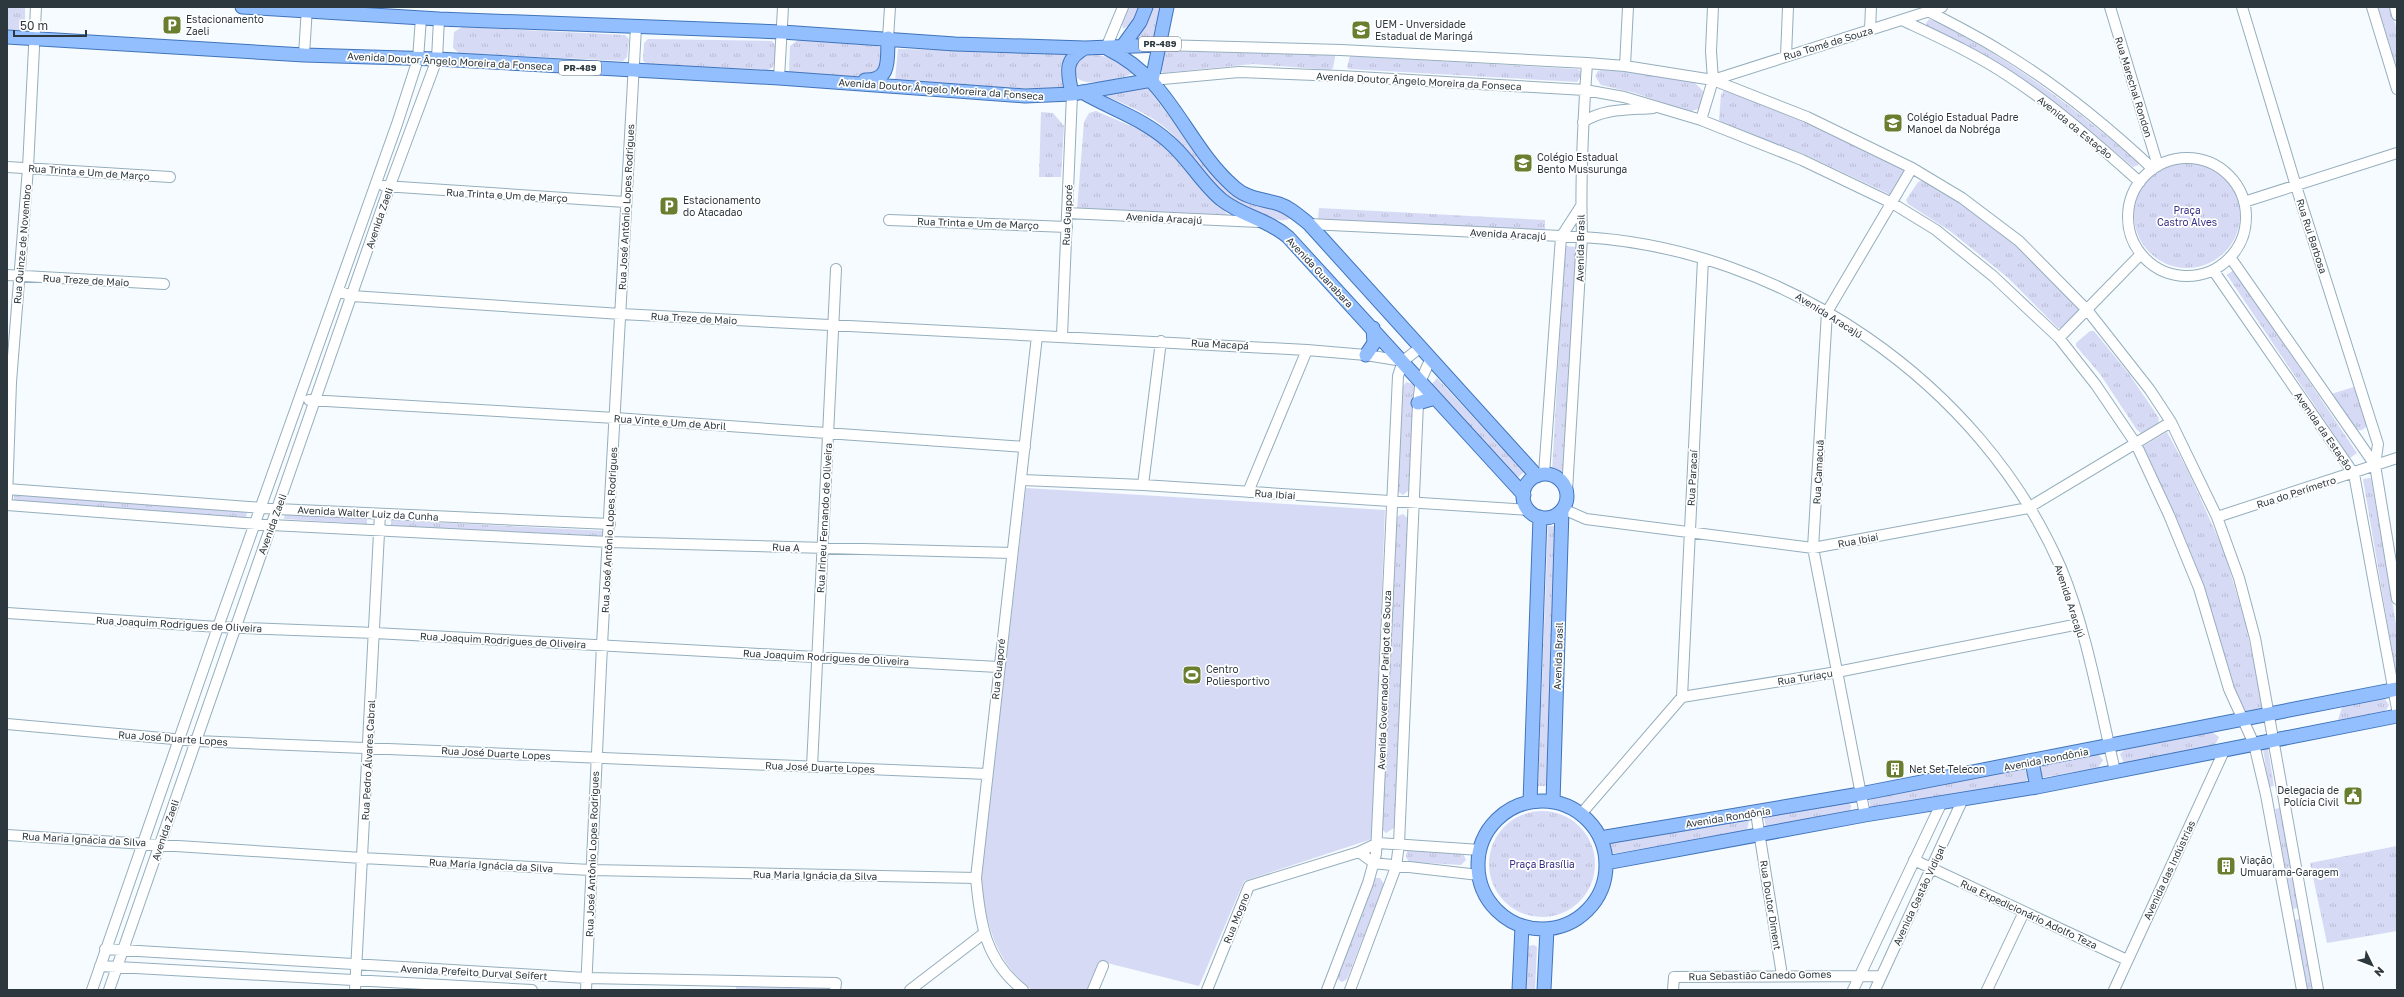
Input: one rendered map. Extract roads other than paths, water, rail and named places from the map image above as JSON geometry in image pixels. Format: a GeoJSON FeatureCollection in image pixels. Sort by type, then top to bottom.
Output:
{"type":"FeatureCollection","features":[{"type":"Feature","properties":{"kind":"main road","name":"PR-489"},"geometry":{"type":"LineString","coordinates":[[242,7],[307,9],[439,19],[782,32],[888,38],[955,44],[1085,48],[1159,48]]}},
{"type":"Feature","properties":{"kind":"main road","name":"PR-489"},"geometry":{"type":"LineString","coordinates":[[1122,47],[1140,22],[1146,7]]}},
{"type":"Feature","properties":{"kind":"main road","name":"PR-489"},"geometry":{"type":"LineString","coordinates":[[1152,80],[1167,7]]}},
{"type":"Feature","properties":{"kind":"main road","name":"Avenida Doutor Ângelo Moreira da Fonseca"},"geometry":{"type":"LineString","coordinates":[[7,37],[304,55],[437,59],[780,78],[1025,96],[1077,93],[1152,80]]}},
{"type":"Feature","properties":{"kind":"main road"},"geometry":{"type":"LineString","coordinates":[[853,83],[856,80],[874,80],[884,74],[887,64],[888,38]]}},
{"type":"Feature","properties":{"kind":"main road"},"geometry":{"type":"LineString","coordinates":[[1077,93],[1069,64],[1076,53],[1085,48]]}},
{"type":"Feature","properties":{"kind":"main road"},"geometry":{"type":"LineString","coordinates":[[1106,48],[1121,55],[1152,80],[1197,142],[1233,186],[1250,197],[1286,207],[1309,224],[1431,358],[1541,475]]}},
{"type":"Feature","properties":{"kind":"main road"},"geometry":{"type":"LineString","coordinates":[[1128,84],[1142,71],[1159,48]]}},
{"type":"Feature","properties":{"kind":"main road","name":"Avenida Guanabara"},"geometry":{"type":"LineString","coordinates":[[1077,93],[1153,129],[1184,156],[1214,193],[1223,201],[1260,222],[1280,230],[1288,237],[1421,380],[1435,398],[1524,495]]}},
{"type":"Feature","properties":{"kind":"main road"},"geometry":{"type":"LineString","coordinates":[[1366,355],[1374,343],[1373,328]]}},
{"type":"Feature","properties":{"kind":"main road"},"geometry":{"type":"LineString","coordinates":[[1418,403],[1435,398]]}},
{"type":"Feature","properties":{"kind":"main road"},"geometry":{"type":"LineString","coordinates":[[1530,802],[1534,514],[1524,495],[1530,480],[1541,475],[1554,476],[1562,482],[1567,491],[1566,504],[1563,510],[1552,517],[1534,514]]}},
{"type":"Feature","properties":{"kind":"main road","name":"Avenida Brasil"},"geometry":{"type":"LineString","coordinates":[[1553,802],[1563,510]]}},
{"type":"Feature","properties":{"kind":"main road","name":"Avenida Rondônia"},"geometry":{"type":"LineString","coordinates":[[1600,838],[1756,813],[2032,762],[2395,690]]}},
{"type":"Feature","properties":{"kind":"main road"},"geometry":{"type":"LineString","coordinates":[[1606,863],[1864,815],[1962,801],[2397,716]]}},
{"type":"Feature","properties":{"kind":"main road"},"geometry":{"type":"LineString","coordinates":[[2032,762],[2037,787]]}},
{"type":"Feature","properties":{"kind":"main road"},"geometry":{"type":"LineString","coordinates":[[1530,802],[1553,802],[1568,806],[1581,814],[1592,825],[1600,838],[1606,863],[1604,879],[1599,894],[1590,907],[1577,918],[1563,925],[1547,929],[1522,926],[1510,920],[1489,901],[1479,875],[1480,850],[1486,833],[1498,819],[1513,808],[1530,802]]}},
{"type":"Feature","properties":{"kind":"main road"},"geometry":{"type":"LineString","coordinates":[[1519,990],[1522,926]]}},
{"type":"Feature","properties":{"kind":"main road"},"geometry":{"type":"LineString","coordinates":[[1542,989],[1547,929]]}},
{"type":"Feature","properties":{"kind":"street","name":"Rua Quinze de Novembro"},"geometry":{"type":"LineString","coordinates":[[7,498],[9,382],[28,168],[36,7]]}},
{"type":"Feature","properties":{"kind":"street"},"geometry":{"type":"LineString","coordinates":[[780,78],[783,7]]}},
{"type":"Feature","properties":{"kind":"street"},"geometry":{"type":"LineString","coordinates":[[888,38],[890,7]]}},
{"type":"Feature","properties":{"kind":"street"},"geometry":{"type":"LineString","coordinates":[[1106,48],[1123,7]]}},
{"type":"Feature","properties":{"kind":"street"},"geometry":{"type":"LineString","coordinates":[[1625,66],[1628,7]]}},
{"type":"Feature","properties":{"kind":"street"},"geometry":{"type":"LineString","coordinates":[[1701,120],[1713,80],[1711,51],[1713,7]]}},
{"type":"Feature","properties":{"kind":"street"},"geometry":{"type":"LineString","coordinates":[[1786,56],[1788,7]]}},
{"type":"Feature","properties":{"kind":"street"},"geometry":{"type":"LineString","coordinates":[[1870,30],[1871,7]]}},
{"type":"Feature","properties":{"kind":"street","name":"Rua Tomé de Souza"},"geometry":{"type":"LineString","coordinates":[[1713,80],[1942,7]]}},
{"type":"Feature","properties":{"kind":"street","name":"Rua Marechal Rondon"},"geometry":{"type":"LineString","coordinates":[[2110,7],[2155,168]]}},
{"type":"Feature","properties":{"kind":"street","name":"Rua Rui Barbosa"},"geometry":{"type":"LineString","coordinates":[[2242,7],[2296,186],[2378,444],[2375,466]]}},
{"type":"Feature","properties":{"kind":"street"},"geometry":{"type":"LineString","coordinates":[[2372,7],[2397,89]]}},
{"type":"Feature","properties":{"kind":"street"},"geometry":{"type":"LineString","coordinates":[[2395,7],[2397,15]]}},
{"type":"Feature","properties":{"kind":"street"},"geometry":{"type":"LineString","coordinates":[[304,55],[307,9]]}},
{"type":"Feature","properties":{"kind":"street","name":"Avenida da Estação"},"geometry":{"type":"LineString","coordinates":[[1928,11],[2001,50],[2042,77],[2092,115],[2155,168]]}},
{"type":"Feature","properties":{"kind":"street","name":"Avenida Zaeli"},"geometry":{"type":"LineString","coordinates":[[92,990],[218,627],[376,184],[418,59],[421,18]]}},
{"type":"Feature","properties":{"kind":"street","name":"Avenida Zaeli"},"geometry":{"type":"LineString","coordinates":[[109,990],[389,188],[437,59],[439,19]]}},
{"type":"Feature","properties":{"kind":"street","name":"Avenida da Estação"},"geometry":{"type":"LineString","coordinates":[[1902,20],[1967,51],[2009,76],[2056,110],[2140,182]]}},
{"type":"Feature","properties":{"kind":"street","name":"Rua José Antônio Lopes Rodrigues"},"geometry":{"type":"LineString","coordinates":[[586,990],[596,758],[621,314],[625,202],[636,27]]}},
{"type":"Feature","properties":{"kind":"street"},"geometry":{"type":"LineString","coordinates":[[1159,48],[1341,50],[1587,63],[1625,66],[1713,80],[1807,117],[1912,168],[1962,198],[2013,236],[2047,266],[2088,310],[2150,390],[2171,422],[2217,517],[2239,578],[2255,638],[2270,714],[2318,990]]}},
{"type":"Feature","properties":{"kind":"street"},"geometry":{"type":"LineString","coordinates":[[1581,206],[1583,122],[1587,63]]}},
{"type":"Feature","properties":{"kind":"street","name":"Avenida Doutor Ângelo Moreira da Fonseca"},"geometry":{"type":"LineString","coordinates":[[1152,80],[1239,72],[1348,76],[1585,90],[1624,97],[1701,120],[1802,160],[1892,203],[1936,230],[1993,276],[2059,338],[2096,385],[2136,444],[2200,588],[2217,653],[2243,721],[2254,744],[2289,916],[2302,990]]}},
{"type":"Feature","properties":{"kind":"street","name":"Rua Guaporé"},"geometry":{"type":"LineString","coordinates":[[1062,336],[1067,227],[1077,93]]}},
{"type":"Feature","properties":{"kind":"street"},"geometry":{"type":"LineString","coordinates":[[1583,122],[1597,114],[1607,111],[1659,108]]}},
{"type":"Feature","properties":{"kind":"street"},"geometry":{"type":"LineString","coordinates":[[2244,202],[2397,153]]}},
{"type":"Feature","properties":{"kind":"street"},"geometry":{"type":"LineString","coordinates":[[2180,158],[2204,160],[2220,168],[2234,180],[2244,202],[2246,216],[2244,231],[2241,241],[2230,257],[2213,270],[2191,276],[2174,274],[2158,268],[2141,254],[2134,243],[2128,218],[2133,193],[2140,182],[2155,168],[2180,158]]}},
{"type":"Feature","properties":{"kind":"street","name":"Rua Trinta e Um de Março"},"geometry":{"type":"LineString","coordinates":[[7,167],[170,177]]}},
{"type":"Feature","properties":{"kind":"street","name":"Rua Camacuã"},"geometry":{"type":"LineString","coordinates":[[1864,815],[1813,548],[1827,312],[1912,168]]}},
{"type":"Feature","properties":{"kind":"street","name":"Rua Trinta e Um de Março"},"geometry":{"type":"LineString","coordinates":[[376,184],[389,188],[625,202]]}},
{"type":"Feature","properties":{"kind":"street","name":"Avenida Brasil"},"geometry":{"type":"LineString","coordinates":[[1541,475],[1561,237],[1581,206]]}},
{"type":"Feature","properties":{"kind":"street","name":"Avenida Brasil"},"geometry":{"type":"LineString","coordinates":[[1567,491],[1582,237],[1581,206]]}},
{"type":"Feature","properties":{"kind":"street","name":"Avenida Aracajú"},"geometry":{"type":"LineString","coordinates":[[1068,213],[1260,222]]}},
{"type":"Feature","properties":{"kind":"street","name":"Rua Trinta e Um de Março"},"geometry":{"type":"LineString","coordinates":[[889,220],[1067,227]]}},
{"type":"Feature","properties":{"kind":"street","name":"Avenida Aracajú"},"geometry":{"type":"LineString","coordinates":[[1309,224],[1582,237],[1639,244],[1703,259],[1775,285],[1827,312],[1899,361],[1948,403],[1988,450],[2028,508],[2043,532],[2061,570],[2079,624],[2115,772]]}},
{"type":"Feature","properties":{"kind":"street"},"geometry":{"type":"LineString","coordinates":[[2059,338],[2141,254]]}},
{"type":"Feature","properties":{"kind":"street"},"geometry":{"type":"LineString","coordinates":[[2230,257],[2375,466],[2397,599]]}},
{"type":"Feature","properties":{"kind":"street","name":"Rua Paracaí"},"geometry":{"type":"LineString","coordinates":[[1682,697],[1703,259]]}},
{"type":"Feature","properties":{"kind":"street","name":"Rua Irineu Fernando de Oliveira"},"geometry":{"type":"LineString","coordinates":[[812,767],[836,269]]}},
{"type":"Feature","properties":{"kind":"street","name":"Avenida da Estação"},"geometry":{"type":"LineString","coordinates":[[2213,270],[2354,474],[2395,690],[2397,709]]}},
{"type":"Feature","properties":{"kind":"street","name":"Rua Treze de Maio"},"geometry":{"type":"LineString","coordinates":[[7,275],[164,284]]}},
{"type":"Feature","properties":{"kind":"street","name":"Rua Treze de Maio"},"geometry":{"type":"LineString","coordinates":[[338,292],[352,296],[621,314],[1037,336]]}},
{"type":"Feature","properties":{"kind":"street","name":"Rua Guaporé"},"geometry":{"type":"LineString","coordinates":[[1023,990],[997,962],[983,934],[976,878],[998,666],[1022,480],[1037,336]]}},
{"type":"Feature","properties":{"kind":"street","name":"Rua Macapá"},"geometry":{"type":"LineString","coordinates":[[1037,336],[1161,341],[1307,350],[1366,355],[1403,361]]}},
{"type":"Feature","properties":{"kind":"street"},"geometry":{"type":"LineString","coordinates":[[1143,485],[1161,341]]}},
{"type":"Feature","properties":{"kind":"street"},"geometry":{"type":"LineString","coordinates":[[1403,361],[1422,347]]}},
{"type":"Feature","properties":{"kind":"street"},"geometry":{"type":"LineString","coordinates":[[1248,492],[1307,350]]}},
{"type":"Feature","properties":{"kind":"street"},"geometry":{"type":"LineString","coordinates":[[1350,990],[1396,867],[1399,844],[1415,504],[1418,403],[1421,380],[1431,358]]}},
{"type":"Feature","properties":{"kind":"street","name":"Avenida Governador Parigot de Souza"},"geometry":{"type":"LineString","coordinates":[[1329,989],[1374,863],[1378,843],[1391,503],[1398,376],[1403,361]]}},
{"type":"Feature","properties":{"kind":"street","name":"Rua Vinte e Um de Abril"},"geometry":{"type":"LineString","coordinates":[[300,398],[315,401],[615,418],[1025,447]]}},
{"type":"Feature","properties":{"kind":"street","name":"Rua Ibiai"},"geometry":{"type":"LineString","coordinates":[[1563,510],[1586,519],[1813,548],[2028,508],[2171,422]]}},
{"type":"Feature","properties":{"kind":"street","name":"Rua do Perímetro"},"geometry":{"type":"LineString","coordinates":[[2217,517],[2354,474],[2397,458]]}},
{"type":"Feature","properties":{"kind":"street","name":"Rua Ibiai"},"geometry":{"type":"LineString","coordinates":[[1022,480],[1143,485],[1534,514]]}},
{"type":"Feature","properties":{"kind":"street","name":"Avenida Walter Luiz da Cunha"},"geometry":{"type":"LineString","coordinates":[[8,489],[277,509],[610,524]]}},
{"type":"Feature","properties":{"kind":"street","name":"Avenida Walter Luiz da Cunha"},"geometry":{"type":"LineString","coordinates":[[7,505],[271,525],[609,542]]}},
{"type":"Feature","properties":{"kind":"street","name":"Rua Pedro Álvares Cabral"},"geometry":{"type":"LineString","coordinates":[[355,985],[369,747],[380,514]]}},
{"type":"Feature","properties":{"kind":"street","name":"Rua A"},"geometry":{"type":"LineString","coordinates":[[609,542],[1012,553]]}},
{"type":"Feature","properties":{"kind":"street","name":"Rua Joaquim Rodrigues de Oliveira"},"geometry":{"type":"LineString","coordinates":[[7,613],[235,628],[375,633],[998,666]]}},
{"type":"Feature","properties":{"kind":"street","name":"Rua Turiaçu"},"geometry":{"type":"LineString","coordinates":[[1682,697],[1837,672],[2079,624]]}},
{"type":"Feature","properties":{"kind":"street"},"geometry":{"type":"LineString","coordinates":[[1581,814],[1682,697]]}},
{"type":"Feature","properties":{"kind":"street","name":"Rua José Duarte Lopes"},"geometry":{"type":"LineString","coordinates":[[7,724],[196,741],[369,747],[987,774]]}},
{"type":"Feature","properties":{"kind":"street","name":"Avenida das Indústrias"},"geometry":{"type":"LineString","coordinates":[[2114,990],[2224,751]]}},
{"type":"Feature","properties":{"kind":"street","name":"Avenida Gastão Vidigal"},"geometry":{"type":"LineString","coordinates":[[1875,990],[1962,801]]}},
{"type":"Feature","properties":{"kind":"street","name":"Avenida Gastão Vidigal"},"geometry":{"type":"LineString","coordinates":[[1853,990],[1941,804]]}},
{"type":"Feature","properties":{"kind":"street","name":"Rua Doutor Diment"},"geometry":{"type":"LineString","coordinates":[[1756,813],[1782,974]]}},
{"type":"Feature","properties":{"kind":"street","name":"Rua Maria Ignácia da Silva"},"geometry":{"type":"LineString","coordinates":[[7,834],[362,858],[591,870],[976,878]]}},
{"type":"Feature","properties":{"kind":"street"},"geometry":{"type":"LineString","coordinates":[[1378,843],[1480,850]]}},
{"type":"Feature","properties":{"kind":"street","name":"Rua Mogno"},"geometry":{"type":"LineString","coordinates":[[1207,990],[1249,886],[1358,852],[1378,843]]}},
{"type":"Feature","properties":{"kind":"street"},"geometry":{"type":"LineString","coordinates":[[1358,852],[1374,863],[1396,867],[1479,875]]}},
{"type":"Feature","properties":{"kind":"street","name":"Rua Expedicionário Adolfo Teza"},"geometry":{"type":"LineString","coordinates":[[1914,860],[2127,960]]}},
{"type":"Feature","properties":{"kind":"street"},"geometry":{"type":"LineString","coordinates":[[1987,990],[2024,912]]}},
{"type":"Feature","properties":{"kind":"street"},"geometry":{"type":"LineString","coordinates":[[2289,916],[2304,913]]}},
{"type":"Feature","properties":{"kind":"street"},"geometry":{"type":"LineString","coordinates":[[910,990],[983,934]]}},
{"type":"Feature","properties":{"kind":"street","name":"Avenida Prefeito Durval Seifert"},"geometry":{"type":"LineString","coordinates":[[105,949],[122,952],[586,978],[836,983],[835,990]]}},
{"type":"Feature","properties":{"kind":"street","name":"Avenida Prefeito Durval Seifert"},"geometry":{"type":"LineString","coordinates":[[100,966],[355,985],[532,990]]}},
{"type":"Feature","properties":{"kind":"street"},"geometry":{"type":"LineString","coordinates":[[1093,990],[1103,966]]}},
{"type":"Feature","properties":{"kind":"street","name":"Rua Sebastião Canedo Gomes"},"geometry":{"type":"LineString","coordinates":[[1673,990],[1674,976],[1782,974],[1860,974],[1881,976]]}},
{"type":"Feature","properties":{"kind":"place","name":"Estacionamento Zaeli"},"geometry":{"type":"Point","coordinates":[172,25]}},
{"type":"Feature","properties":{"kind":"place","name":"UEM - Unversidade Estadual de Maringá"},"geometry":{"type":"Point","coordinates":[1361,30]}},
{"type":"Feature","properties":{"kind":"place","name":"Colégio Estadual Padre Manoel da Nobréga"},"geometry":{"type":"Point","coordinates":[1893,123]}},
{"type":"Feature","properties":{"kind":"place","name":"Colégio Estadual Bento Mussurunga"},"geometry":{"type":"Point","coordinates":[1523,163]}},
{"type":"Feature","properties":{"kind":"place","name":"Estacionamento do Atacadao"},"geometry":{"type":"Point","coordinates":[669,206]}},
{"type":"Feature","properties":{"kind":"place","name":"Centro Poliesportivo"},"geometry":{"type":"Point","coordinates":[1192,675]}},
{"type":"Feature","properties":{"kind":"place","name":"Net Set Telecon"},"geometry":{"type":"Point","coordinates":[1895,769]}},
{"type":"Feature","properties":{"kind":"place","name":"Delegacia de Polícia Civil"},"geometry":{"type":"Point","coordinates":[2353,796]}},
{"type":"Feature","properties":{"kind":"place","name":"Viação Umuarama-Garagem"},"geometry":{"type":"Point","coordinates":[2226,866]}},
{"type":"Feature","properties":{"kind":"park label","name":"Praça Castro Alves"},"geometry":{"type":"Point","coordinates":[2187,216]}},
{"type":"Feature","properties":{"kind":"park label","name":"Praça Brasília"},"geometry":{"type":"Point","coordinates":[1542,864]}}]}
